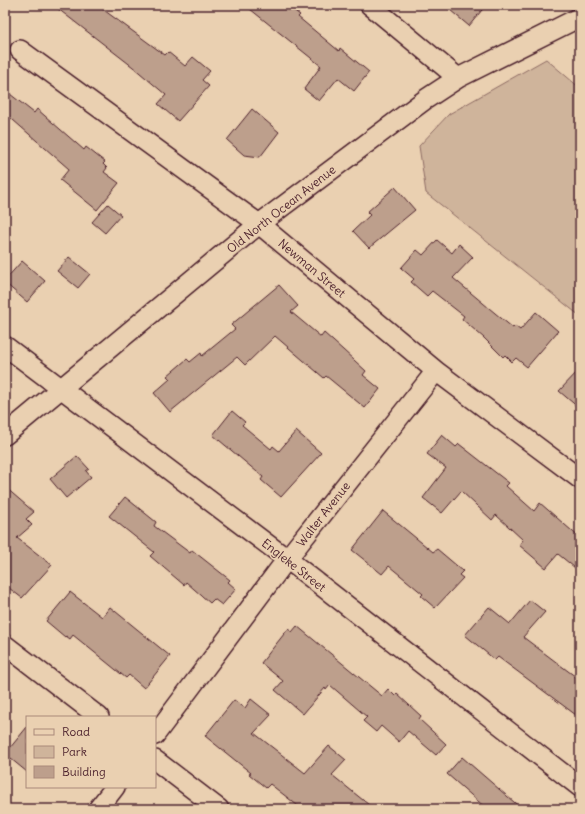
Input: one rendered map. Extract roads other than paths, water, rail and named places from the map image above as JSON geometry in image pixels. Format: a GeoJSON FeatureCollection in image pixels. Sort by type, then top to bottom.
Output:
{"type":"FeatureCollection","features":[{"type":"Feature","properties":{"kind":"street"},"geometry":{"type":"LineString","coordinates":[[370,5],[458,78]]}},
{"type":"Feature","properties":{"kind":"street","name":"Old North Ocean Avenue"},"geometry":{"type":"LineString","coordinates":[[5,435],[259,224],[426,99],[458,78],[580,17]]}},
{"type":"Feature","properties":{"kind":"street","name":"Newman Street"},"geometry":{"type":"LineString","coordinates":[[20,50],[259,224],[436,371],[580,479]]}},
{"type":"Feature","properties":{"kind":"street","name":"Engleke Street"},"geometry":{"type":"LineString","coordinates":[[5,346],[287,559],[580,787]]}},
{"type":"Feature","properties":{"kind":"street","name":"Walter Avenue"},"geometry":{"type":"LineString","coordinates":[[156,734],[287,559],[436,371]]}},
{"type":"Feature","properties":{"kind":"street"},"geometry":{"type":"LineString","coordinates":[[5,645],[98,716]]}},
{"type":"Feature","properties":{"kind":"street"},"geometry":{"type":"LineString","coordinates":[[156,761],[219,809]]}},
{"type":"Feature","properties":{"kind":"street"},"geometry":{"type":"LineString","coordinates":[[98,809],[114,788]]}}]}
